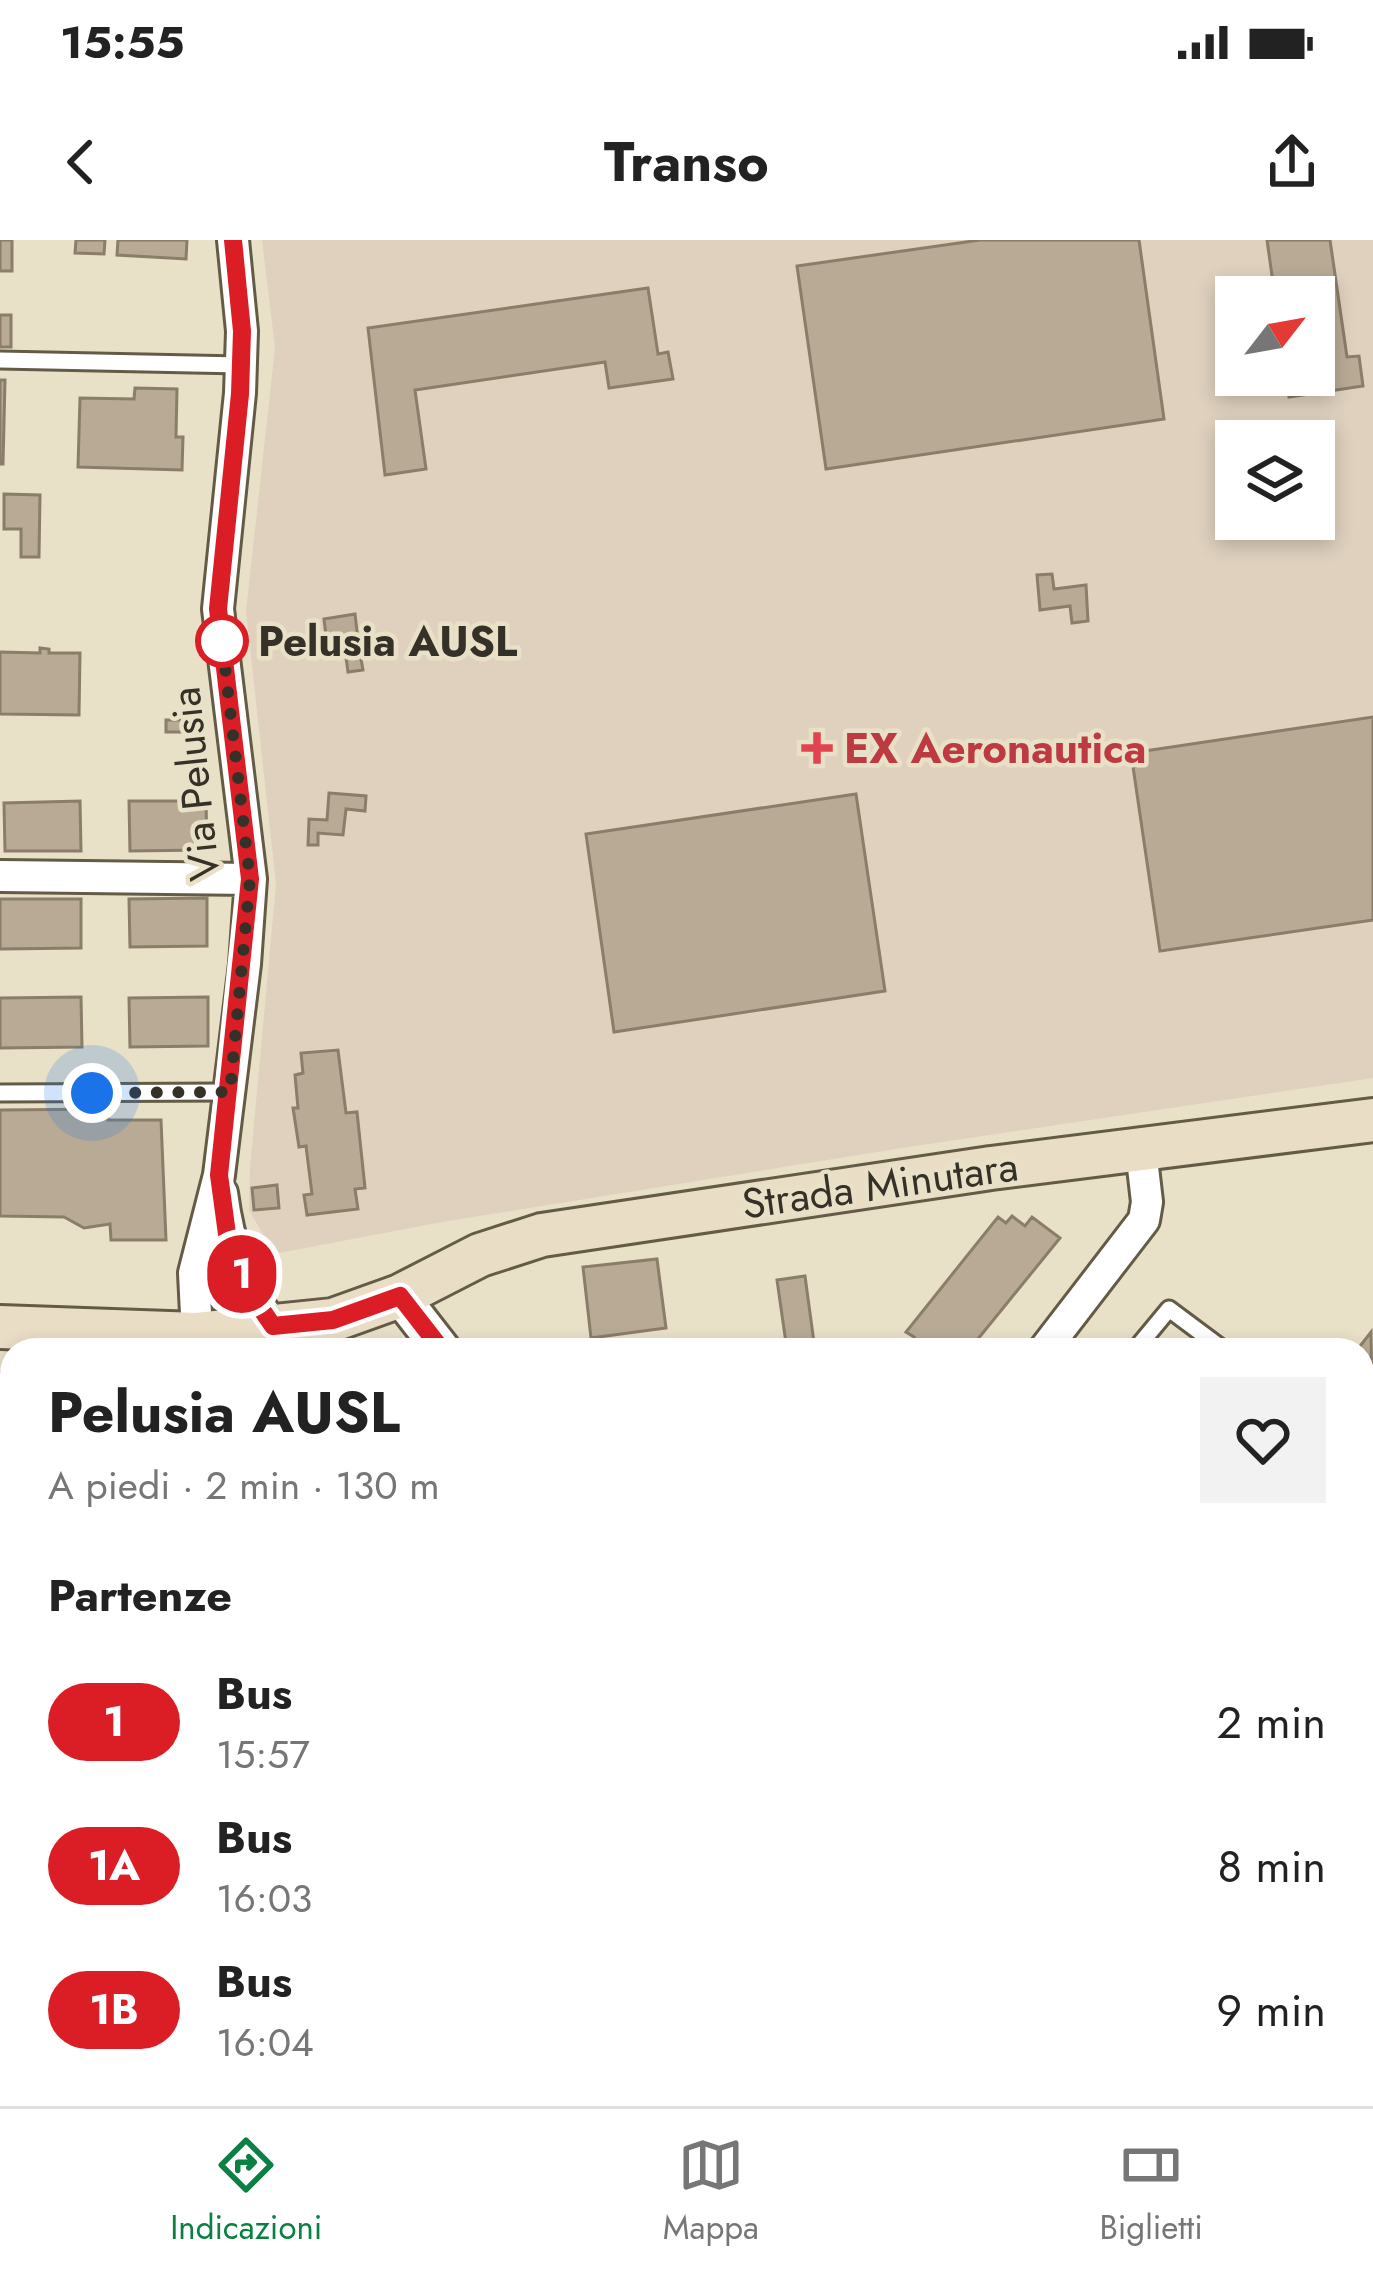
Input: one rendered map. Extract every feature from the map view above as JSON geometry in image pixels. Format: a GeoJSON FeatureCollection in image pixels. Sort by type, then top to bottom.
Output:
{"type":"FeatureCollection","features":[{"type":"Feature","properties":{"kind":"main road","name":"Strada Minutara"},"geometry":{"type":"LineString","coordinates":[[0,1327],[196,1334],[333,1320],[400,1296],[480,1255],[542,1235],[1373,1120]]}},
{"type":"Feature","properties":{"kind":"street","name":"Via Pelusia"},"geometry":{"type":"LineString","coordinates":[[196,1334],[194,1273],[219,1175],[250,879],[218,609],[241,365],[233,240]]}},
{"type":"Feature","properties":{"kind":"street"},"geometry":{"type":"LineString","coordinates":[[0,876],[250,879]]}},
{"type":"Feature","properties":{"kind":"street"},"geometry":{"type":"LineString","coordinates":[[1053,1338],[1144,1220],[1148,1202],[1141,1150]]}},
{"type":"Feature","properties":{"kind":"street","name":"Via Pelusia"},"geometry":{"type":"LineString","coordinates":[[219,1175],[227,1234],[246,1287],[273,1326]]}},
{"type":"Feature","properties":{"kind":"street"},"geometry":{"type":"LineString","coordinates":[[400,1296],[433,1338]]}},
{"type":"Feature","properties":{"kind":"lane"},"geometry":{"type":"LineString","coordinates":[[0,360],[241,365]]}},
{"type":"Feature","properties":{"kind":"lane"},"geometry":{"type":"LineString","coordinates":[[0,1093],[230,1092]]}},
{"type":"Feature","properties":{"kind":"lane"},"geometry":{"type":"LineString","coordinates":[[1145,1338],[1168,1309],[1208,1338]]}},
{"type":"Feature","properties":{"kind":"shaded area","name":"EX Aeronautica"},"geometry":{"type":"Polygon","coordinates":[[[262,240],[1373,240],[1373,1078],[902,1148],[274,1254],[249,1210],[276,884],[246,611],[275,348],[262,240]]]}},
{"type":"Feature","properties":{"kind":"building"},"geometry":{"type":"Polygon","coordinates":[[[0,240],[12,240],[12,271],[0,271],[0,240]]]}},
{"type":"Feature","properties":{"kind":"building"},"geometry":{"type":"Polygon","coordinates":[[[76,240],[105,240],[104,254],[75,253],[76,240]]]}},
{"type":"Feature","properties":{"kind":"building"},"geometry":{"type":"Polygon","coordinates":[[[118,240],[187,240],[186,259],[117,255],[118,240]]]}},
{"type":"Feature","properties":{"kind":"building"},"geometry":{"type":"Polygon","coordinates":[[[980,240],[1139,240],[1164,419],[826,469],[797,266],[980,240]]]}},
{"type":"Feature","properties":{"kind":"building"},"geometry":{"type":"Polygon","coordinates":[[[1267,240],[1330,240],[1347,357],[1359,356],[1363,386],[1335,390],[1335,276],[1272,276],[1267,240]]]}},
{"type":"Feature","properties":{"kind":"building"},"geometry":{"type":"Polygon","coordinates":[[[648,288],[658,354],[668,352],[673,379],[609,388],[605,362],[415,390],[426,469],[385,475],[368,328],[648,288]]]}},
{"type":"Feature","properties":{"kind":"building"},"geometry":{"type":"Polygon","coordinates":[[[0,315],[11,315],[11,347],[0,347],[0,315]]]}},
{"type":"Feature","properties":{"kind":"building"},"geometry":{"type":"Polygon","coordinates":[[[0,380],[5,380],[3,464],[0,464],[0,380]]]}},
{"type":"Feature","properties":{"kind":"building"},"geometry":{"type":"Polygon","coordinates":[[[135,388],[177,389],[176,437],[183,437],[182,470],[78,467],[80,398],[134,399],[135,388]]]}},
{"type":"Feature","properties":{"kind":"building"},"geometry":{"type":"Polygon","coordinates":[[[4,494],[40,495],[39,557],[21,557],[21,529],[4,529],[4,494]]]}},
{"type":"Feature","properties":{"kind":"building"},"geometry":{"type":"Polygon","coordinates":[[[1052,574],[1054,589],[1086,585],[1088,621],[1072,623],[1070,606],[1040,610],[1037,575],[1052,574]]]}},
{"type":"Feature","properties":{"kind":"building"},"geometry":{"type":"Polygon","coordinates":[[[355,614],[359,648],[328,653],[324,619],[355,614]]]}},
{"type":"Feature","properties":{"kind":"building"},"geometry":{"type":"Polygon","coordinates":[[[40,648],[49,653],[80,653],[79,715],[0,714],[0,652],[40,653],[40,648]]]}},
{"type":"Feature","properties":{"kind":"building"},"geometry":{"type":"Polygon","coordinates":[[[359,648],[363,670],[348,672],[345,650],[359,648]]]}},
{"type":"Feature","properties":{"kind":"building"},"geometry":{"type":"Polygon","coordinates":[[[183,708],[198,709],[197,732],[166,732],[166,720],[183,720],[183,708]]]}},
{"type":"Feature","properties":{"kind":"building"},"geometry":{"type":"Polygon","coordinates":[[[1373,717],[1373,920],[1160,951],[1131,753],[1373,717]]]}},
{"type":"Feature","properties":{"kind":"building"},"geometry":{"type":"Polygon","coordinates":[[[329,793],[366,796],[365,811],[346,809],[343,835],[318,833],[318,845],[308,845],[309,819],[327,820],[329,793]]]}},
{"type":"Feature","properties":{"kind":"building"},"geometry":{"type":"Polygon","coordinates":[[[856,794],[885,991],[614,1032],[586,834],[856,794]]]}},
{"type":"Feature","properties":{"kind":"building"},"geometry":{"type":"Polygon","coordinates":[[[80,801],[81,851],[5,851],[4,803],[80,801]]]}},
{"type":"Feature","properties":{"kind":"building"},"geometry":{"type":"Polygon","coordinates":[[[129,801],[206,801],[207,850],[130,851],[129,801]]]}},
{"type":"Feature","properties":{"kind":"building"},"geometry":{"type":"Polygon","coordinates":[[[207,898],[207,946],[130,947],[129,899],[207,898]]]}},
{"type":"Feature","properties":{"kind":"building"},"geometry":{"type":"Polygon","coordinates":[[[0,899],[81,899],[81,948],[0,949],[0,899]]]}},
{"type":"Feature","properties":{"kind":"building"},"geometry":{"type":"Polygon","coordinates":[[[81,997],[82,1047],[0,1048],[0,998],[81,997]]]}},
{"type":"Feature","properties":{"kind":"building"},"geometry":{"type":"Polygon","coordinates":[[[208,997],[208,1046],[130,1047],[129,998],[208,997]]]}},
{"type":"Feature","properties":{"kind":"building"},"geometry":{"type":"Polygon","coordinates":[[[338,1050],[346,1113],[357,1112],[365,1188],[355,1189],[358,1209],[307,1215],[304,1195],[312,1194],[306,1146],[299,1147],[293,1108],[298,1108],[295,1075],[303,1073],[301,1053],[338,1050]]]}},
{"type":"Feature","properties":{"kind":"building"},"geometry":{"type":"Polygon","coordinates":[[[108,1109],[108,1120],[161,1120],[166,1240],[111,1240],[110,1224],[84,1228],[64,1217],[0,1216],[0,1110],[108,1109]]]}},
{"type":"Feature","properties":{"kind":"building"},"geometry":{"type":"Polygon","coordinates":[[[277,1185],[279,1208],[254,1210],[252,1188],[277,1185]]]}},
{"type":"Feature","properties":{"kind":"building"},"geometry":{"type":"Polygon","coordinates":[[[1012,1216],[1025,1226],[1032,1217],[1060,1238],[979,1338],[913,1338],[906,1332],[998,1217],[1006,1223],[1012,1216]]]}},
{"type":"Feature","properties":{"kind":"building"},"geometry":{"type":"Polygon","coordinates":[[[657,1259],[666,1328],[591,1338],[583,1267],[657,1259]]]}},
{"type":"Feature","properties":{"kind":"building"},"geometry":{"type":"Polygon","coordinates":[[[805,1276],[813,1338],[785,1338],[777,1280],[805,1276]]]}},
{"type":"Feature","properties":{"kind":"bus line","name":"1"},"geometry":{"type":"LineString","coordinates":[[233,240],[242,331],[240,394],[218,609],[250,879],[219,1175],[227,1234],[246,1287],[273,1326],[333,1320],[400,1296],[433,1338]]}},
{"type":"Feature","properties":{"kind":"place","name":"Pelusia AUSL"},"geometry":{"type":"Point","coordinates":[222,641]}},
{"type":"Feature","properties":{"kind":"place","name":"EX Aeronautica"},"geometry":{"type":"Point","coordinates":[817,748]}},
{"type":"Feature","properties":{"kind":"route"},"geometry":{"type":"LineString","coordinates":[[92,1093],[230,1092],[250,879],[222,641]]}}]}
